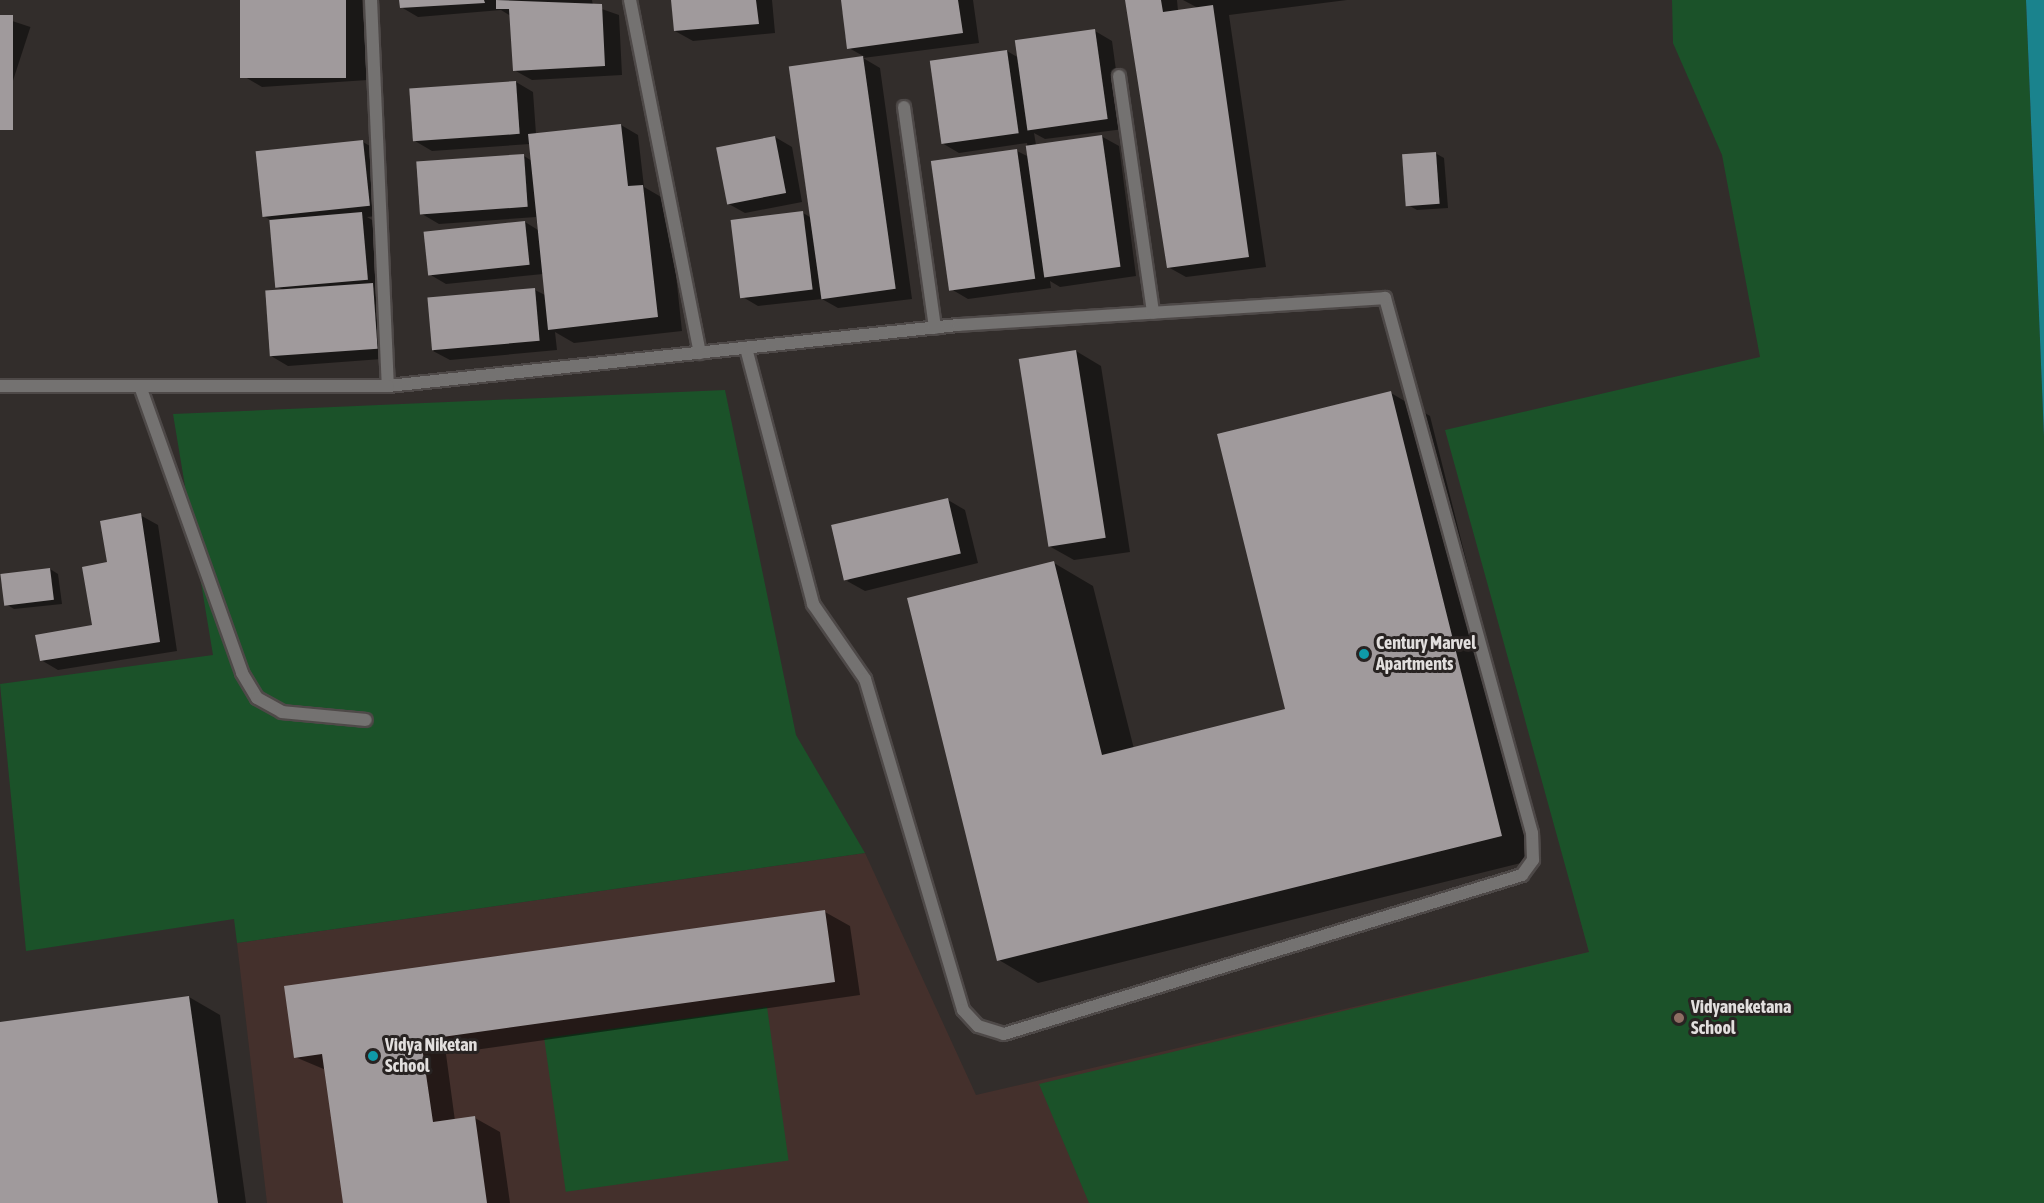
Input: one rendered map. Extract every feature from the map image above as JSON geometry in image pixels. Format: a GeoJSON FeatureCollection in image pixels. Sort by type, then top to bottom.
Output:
{"type":"FeatureCollection","features":[{"type":"Feature","properties":{"kind":"street"},"geometry":{"type":"LineString","coordinates":[[371,0],[388,386]]}},
{"type":"Feature","properties":{"kind":"street"},"geometry":{"type":"LineString","coordinates":[[630,0],[700,353]]}},
{"type":"Feature","properties":{"kind":"street"},"geometry":{"type":"LineString","coordinates":[[1119,76],[1153,313]]}},
{"type":"Feature","properties":{"kind":"street"},"geometry":{"type":"LineString","coordinates":[[904,107],[935,328]]}},
{"type":"Feature","properties":{"kind":"street"},"geometry":{"type":"LineString","coordinates":[[0,386],[388,386],[700,353],[746,348],[935,328],[1384,298],[1532,832],[1533,860],[1522,875],[1004,1034],[978,1026],[963,1010],[865,679],[813,604],[746,348]]}},
{"type":"Feature","properties":{"kind":"street"},"geometry":{"type":"LineString","coordinates":[[140,386],[242,673],[257,698],[282,712],[366,720]]}},
{"type":"Feature","properties":{"kind":"shaded area","name":"Vidyaneketana School"},"geometry":{"type":"Polygon","coordinates":[[[865,853],[976,1095],[1589,952],[1568,874],[2044,1203],[267,1203],[237,943],[865,853]]]}},
{"type":"Feature","properties":{"kind":"green space"},"geometry":{"type":"Polygon","coordinates":[[[1672,0],[2026,0],[2044,437],[2044,1203],[1089,1203],[1039,1084],[1589,952],[1445,430],[1760,357],[1722,155],[1673,43],[1672,0]]]}},
{"type":"Feature","properties":{"kind":"green space"},"geometry":{"type":"Polygon","coordinates":[[[725,390],[796,735],[865,853],[237,943],[234,919],[26,951],[0,684],[213,655],[173,414],[725,390]]]}},
{"type":"Feature","properties":{"kind":"green space"},"geometry":{"type":"Polygon","coordinates":[[[767,1007],[789,1160],[566,1192],[544,1038],[767,1007]]]}},
{"type":"Feature","properties":{"kind":"water"},"geometry":{"type":"Polygon","coordinates":[[[2026,0],[2044,0],[2044,437],[2026,0]]]}},
{"type":"Feature","properties":{"kind":"building"},"geometry":{"type":"Polygon","coordinates":[[[240,0],[346,0],[346,78],[240,78],[240,0]]]}},
{"type":"Feature","properties":{"kind":"building"},"geometry":{"type":"Polygon","coordinates":[[[399,0],[484,0],[485,3],[400,8],[399,0]]]}},
{"type":"Feature","properties":{"kind":"building"},"geometry":{"type":"Polygon","coordinates":[[[496,0],[602,4],[605,66],[513,71],[509,9],[496,9],[496,0]]]}},
{"type":"Feature","properties":{"kind":"building"},"geometry":{"type":"Polygon","coordinates":[[[671,0],[756,0],[759,24],[674,31],[671,0]]]}},
{"type":"Feature","properties":{"kind":"building"},"geometry":{"type":"Polygon","coordinates":[[[841,0],[958,0],[963,33],[847,49],[841,0]]]}},
{"type":"Feature","properties":{"kind":"building"},"geometry":{"type":"Polygon","coordinates":[[[1125,0],[1161,0],[1163,12],[1213,5],[1249,257],[1167,268],[1125,0]]]}},
{"type":"Feature","properties":{"kind":"building"},"geometry":{"type":"Polygon","coordinates":[[[0,15],[13,15],[13,130],[0,130],[0,15]]]}},
{"type":"Feature","properties":{"kind":"building"},"geometry":{"type":"Polygon","coordinates":[[[1095,29],[1108,119],[1027,130],[1015,40],[1095,29]]]}},
{"type":"Feature","properties":{"kind":"building"},"geometry":{"type":"Polygon","coordinates":[[[1007,50],[1019,133],[941,144],[930,61],[1007,50]]]}},
{"type":"Feature","properties":{"kind":"building"},"geometry":{"type":"Polygon","coordinates":[[[863,56],[896,289],[821,299],[789,66],[863,56]]]}},
{"type":"Feature","properties":{"kind":"building"},"geometry":{"type":"Polygon","coordinates":[[[516,81],[520,134],[413,141],[409,88],[516,81]]]}},
{"type":"Feature","properties":{"kind":"building"},"geometry":{"type":"Polygon","coordinates":[[[621,124],[628,186],[643,185],[658,317],[548,330],[528,134],[621,124]]]}},
{"type":"Feature","properties":{"kind":"building"},"geometry":{"type":"Polygon","coordinates":[[[1102,135],[1121,267],[1044,277],[1026,146],[1102,135]]]}},
{"type":"Feature","properties":{"kind":"building"},"geometry":{"type":"Polygon","coordinates":[[[775,136],[786,193],[727,204],[716,147],[775,136]]]}},
{"type":"Feature","properties":{"kind":"building"},"geometry":{"type":"Polygon","coordinates":[[[363,140],[370,206],[262,217],[256,151],[363,140]]]}},
{"type":"Feature","properties":{"kind":"building"},"geometry":{"type":"Polygon","coordinates":[[[1017,149],[1035,279],[949,291],[931,161],[1017,149]]]}},
{"type":"Feature","properties":{"kind":"building"},"geometry":{"type":"Polygon","coordinates":[[[1436,152],[1440,204],[1406,206],[1402,154],[1436,152]]]}},
{"type":"Feature","properties":{"kind":"building"},"geometry":{"type":"Polygon","coordinates":[[[524,154],[528,207],[420,214],[416,162],[524,154]]]}},
{"type":"Feature","properties":{"kind":"building"},"geometry":{"type":"Polygon","coordinates":[[[803,211],[813,289],[740,298],[731,220],[803,211]]]}},
{"type":"Feature","properties":{"kind":"building"},"geometry":{"type":"Polygon","coordinates":[[[362,212],[368,280],[275,288],[269,220],[362,212]]]}},
{"type":"Feature","properties":{"kind":"building"},"geometry":{"type":"Polygon","coordinates":[[[525,221],[530,265],[428,275],[424,232],[525,221]]]}},
{"type":"Feature","properties":{"kind":"building"},"geometry":{"type":"Polygon","coordinates":[[[373,283],[378,349],[270,356],[265,291],[373,283]]]}},
{"type":"Feature","properties":{"kind":"building"},"geometry":{"type":"Polygon","coordinates":[[[535,288],[540,341],[432,350],[427,297],[535,288]]]}},
{"type":"Feature","properties":{"kind":"building"},"geometry":{"type":"Polygon","coordinates":[[[1076,350],[1106,538],[1048,547],[1019,359],[1076,350]]]}},
{"type":"Feature","properties":{"kind":"building","name":"Century Marvel Apartments"},"geometry":{"type":"Polygon","coordinates":[[[1391,391],[1502,836],[997,961],[907,598],[1054,561],[1102,755],[1285,709],[1217,434],[1391,391]]]}},
{"type":"Feature","properties":{"kind":"building"},"geometry":{"type":"Polygon","coordinates":[[[948,498],[961,554],[844,581],[831,525],[948,498]]]}},
{"type":"Feature","properties":{"kind":"building"},"geometry":{"type":"Polygon","coordinates":[[[141,513],[160,642],[40,661],[35,635],[92,625],[82,567],[107,562],[100,521],[141,513]]]}},
{"type":"Feature","properties":{"kind":"building"},"geometry":{"type":"Polygon","coordinates":[[[50,568],[54,600],[4,606],[0,574],[50,568]]]}},
{"type":"Feature","properties":{"kind":"building","name":"Vidya Niketan School"},"geometry":{"type":"Polygon","coordinates":[[[825,910],[835,982],[421,1040],[433,1122],[475,1116],[487,1203],[343,1203],[322,1054],[294,1058],[284,986],[825,910]]]}},
{"type":"Feature","properties":{"kind":"building"},"geometry":{"type":"Polygon","coordinates":[[[189,996],[218,1203],[0,1203],[0,1022],[189,996]]]}},
{"type":"Feature","properties":{"kind":"place","name":"Century Marvel Apartments"},"geometry":{"type":"Point","coordinates":[1364,654]}},
{"type":"Feature","properties":{"kind":"place","name":"Vidyaneketana School"},"geometry":{"type":"Point","coordinates":[1679,1018]}},
{"type":"Feature","properties":{"kind":"place","name":"Vidya Niketan School"},"geometry":{"type":"Point","coordinates":[373,1056]}}]}
